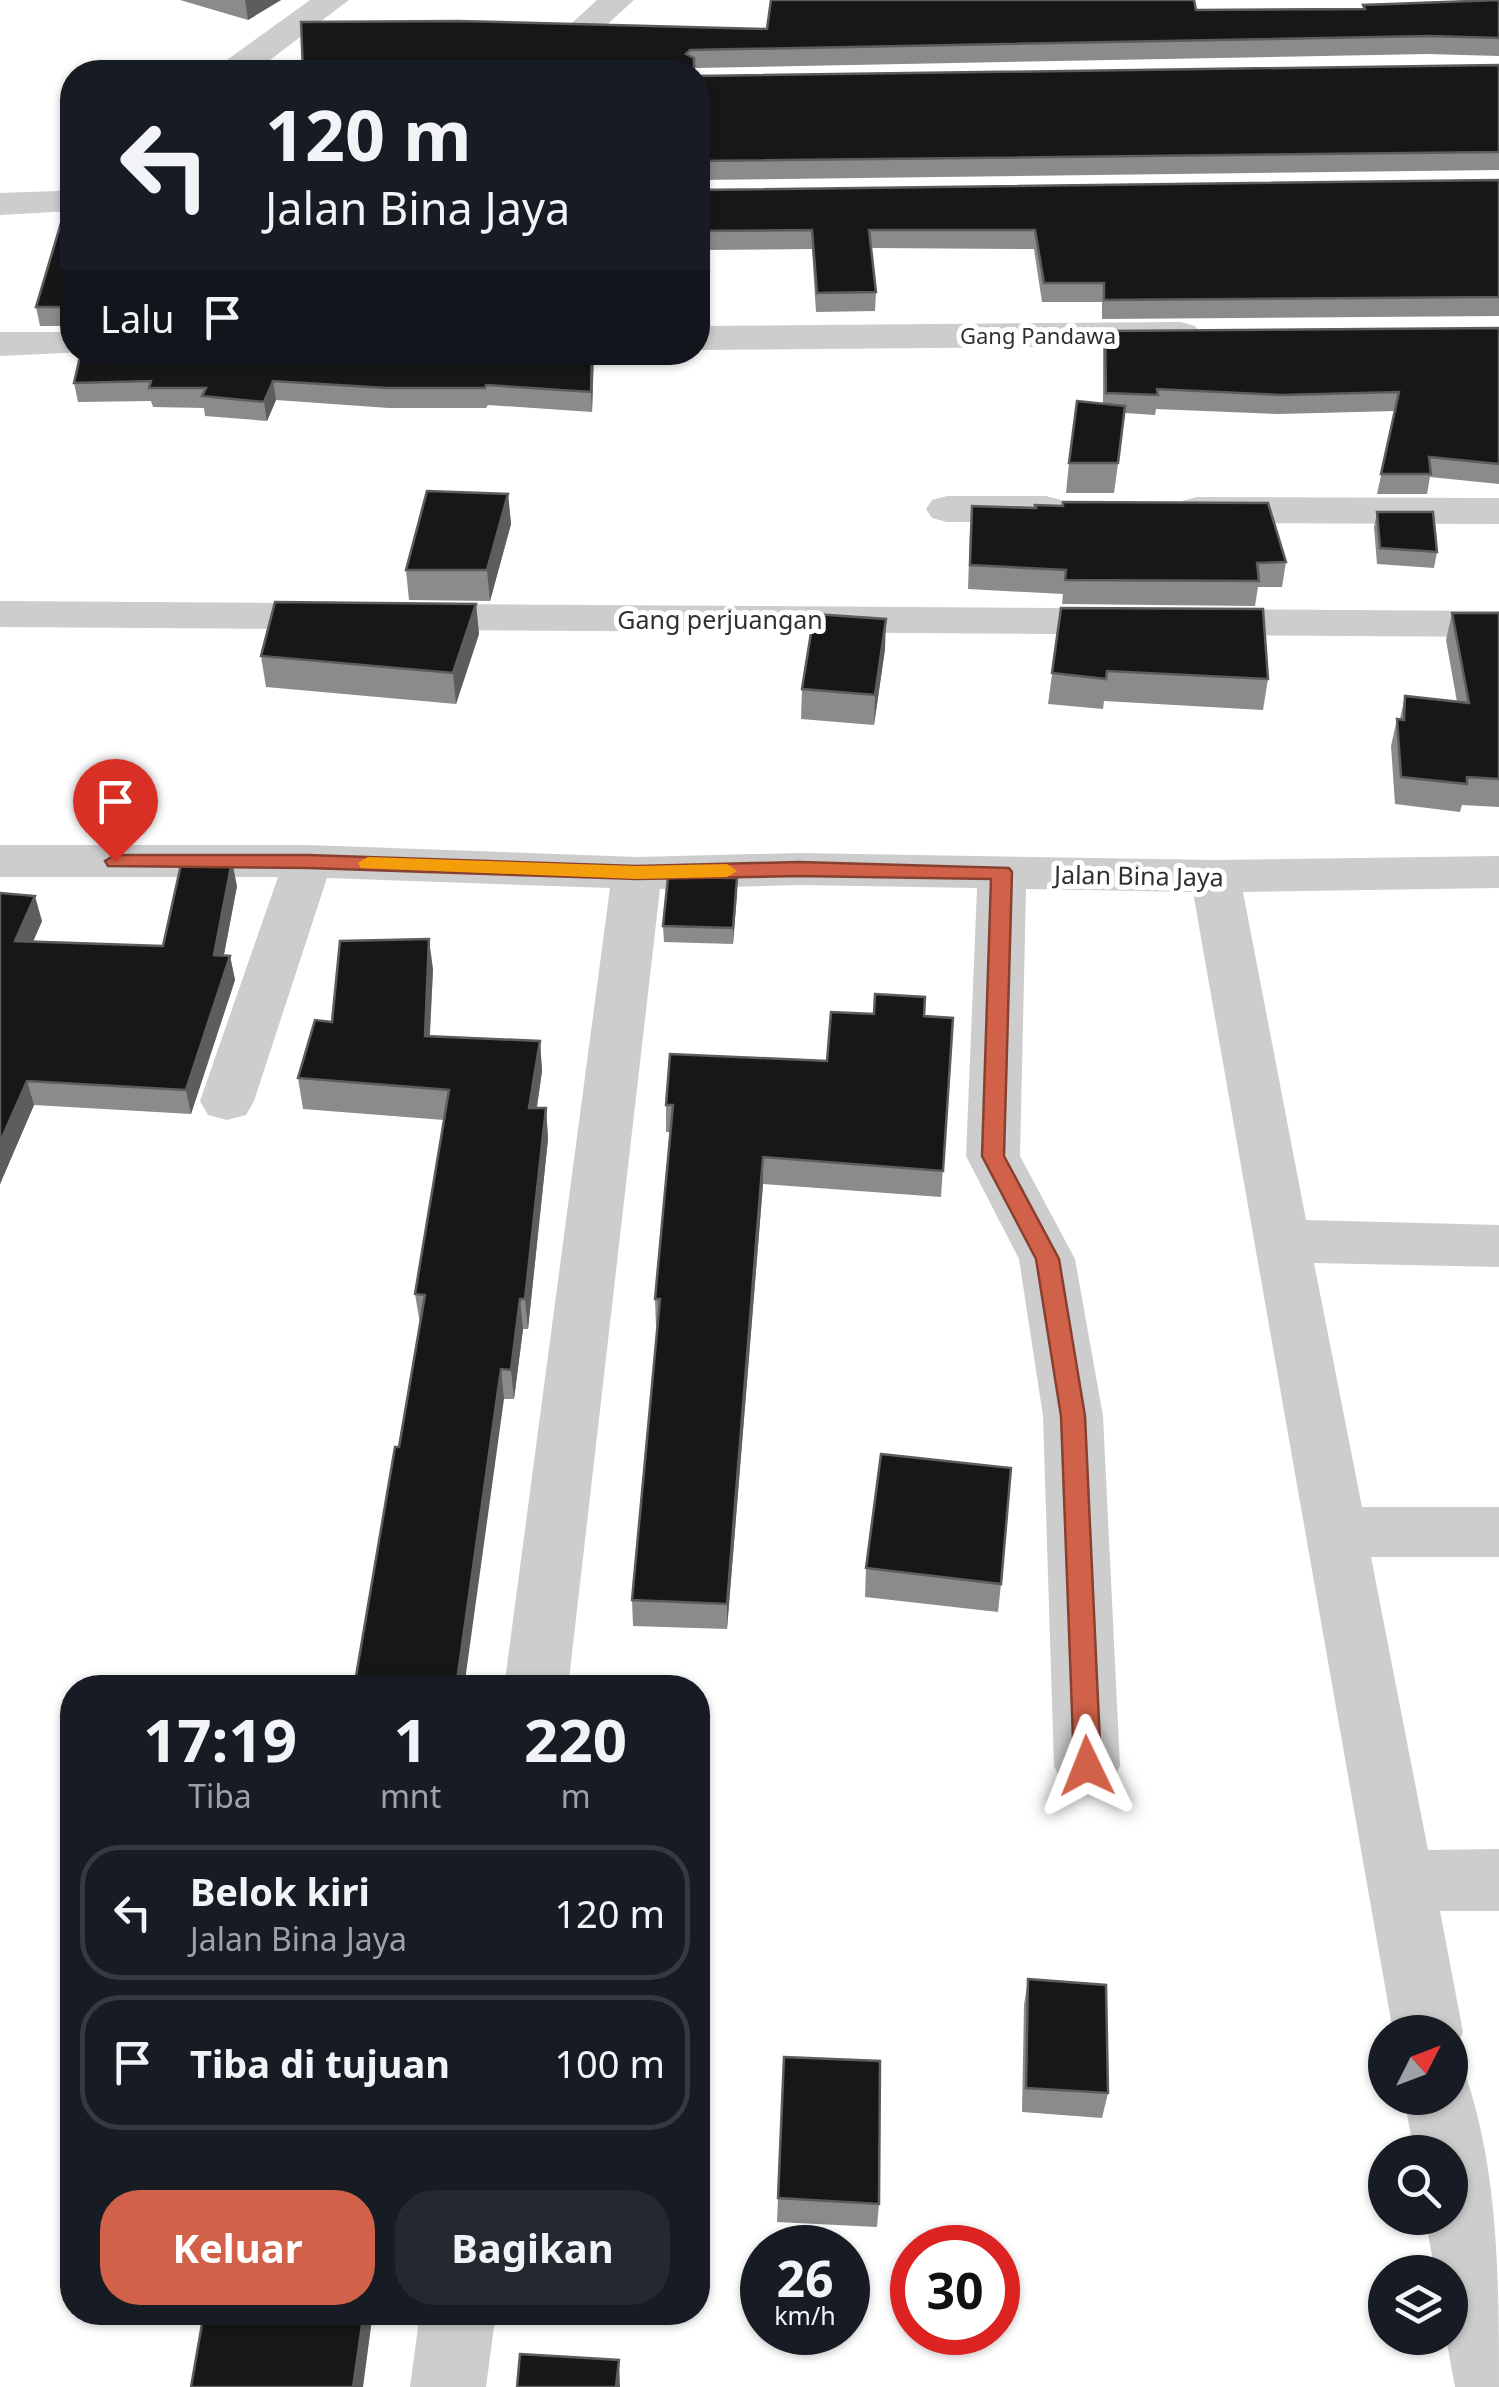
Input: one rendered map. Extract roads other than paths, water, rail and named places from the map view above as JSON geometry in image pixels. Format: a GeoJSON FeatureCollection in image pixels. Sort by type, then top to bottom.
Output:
{"type":"FeatureCollection","features":[{"type":"Feature","properties":{"kind":"street"},"geometry":{"type":"LineString","coordinates":[[249,60],[332,0]]}},
{"type":"Feature","properties":{"kind":"street"},"geometry":{"type":"LineString","coordinates":[[588,24],[617,0]]}},
{"type":"Feature","properties":{"kind":"street"},"geometry":{"type":"LineString","coordinates":[[0,204],[60,201]]}},
{"type":"Feature","properties":{"kind":"street","name":"Gang Pandawa"},"geometry":{"type":"LineString","coordinates":[[710,338],[1225,334]]}},
{"type":"Feature","properties":{"kind":"street"},"geometry":{"type":"LineString","coordinates":[[0,344],[60,344]]}},
{"type":"Feature","properties":{"kind":"street"},"geometry":{"type":"LineString","coordinates":[[947,509],[1085,510]]}},
{"type":"Feature","properties":{"kind":"street"},"geometry":{"type":"LineString","coordinates":[[1164,510],[1499,511]]}},
{"type":"Feature","properties":{"kind":"street","name":"Gang perjuangan"},"geometry":{"type":"LineString","coordinates":[[0,614],[1499,624]]}},
{"type":"Feature","properties":{"kind":"street","name":"Jalan Bina Jaya"},"geometry":{"type":"LineString","coordinates":[[0,861],[308,861],[637,872],[799,869],[1215,876],[1499,872]]}},
{"type":"Feature","properties":{"kind":"street"},"geometry":{"type":"LineString","coordinates":[[227,1101],[308,861]]}},
{"type":"Feature","properties":{"kind":"street"},"geometry":{"type":"LineString","coordinates":[[538,1675],[637,872]]}},
{"type":"Feature","properties":{"kind":"street"},"geometry":{"type":"LineString","coordinates":[[1002,872],[993,1156],[1048,1259],[1070,1396],[1087,1766]]}},
{"type":"Feature","properties":{"kind":"street"},"geometry":{"type":"LineString","coordinates":[[1215,876],[1425,2015]]}},
{"type":"Feature","properties":{"kind":"street"},"geometry":{"type":"LineString","coordinates":[[1282,1241],[1499,1246]]}},
{"type":"Feature","properties":{"kind":"street"},"geometry":{"type":"LineString","coordinates":[[1336,1532],[1499,1532]]}},
{"type":"Feature","properties":{"kind":"street"},"geometry":{"type":"LineString","coordinates":[[1400,1881],[1499,1880]]}},
{"type":"Feature","properties":{"kind":"street"},"geometry":{"type":"LineString","coordinates":[[1444,2115],[1488,2300],[1493,2387]]}},
{"type":"Feature","properties":{"kind":"street"},"geometry":{"type":"LineString","coordinates":[[448,2387],[456,2325]]}}]}
